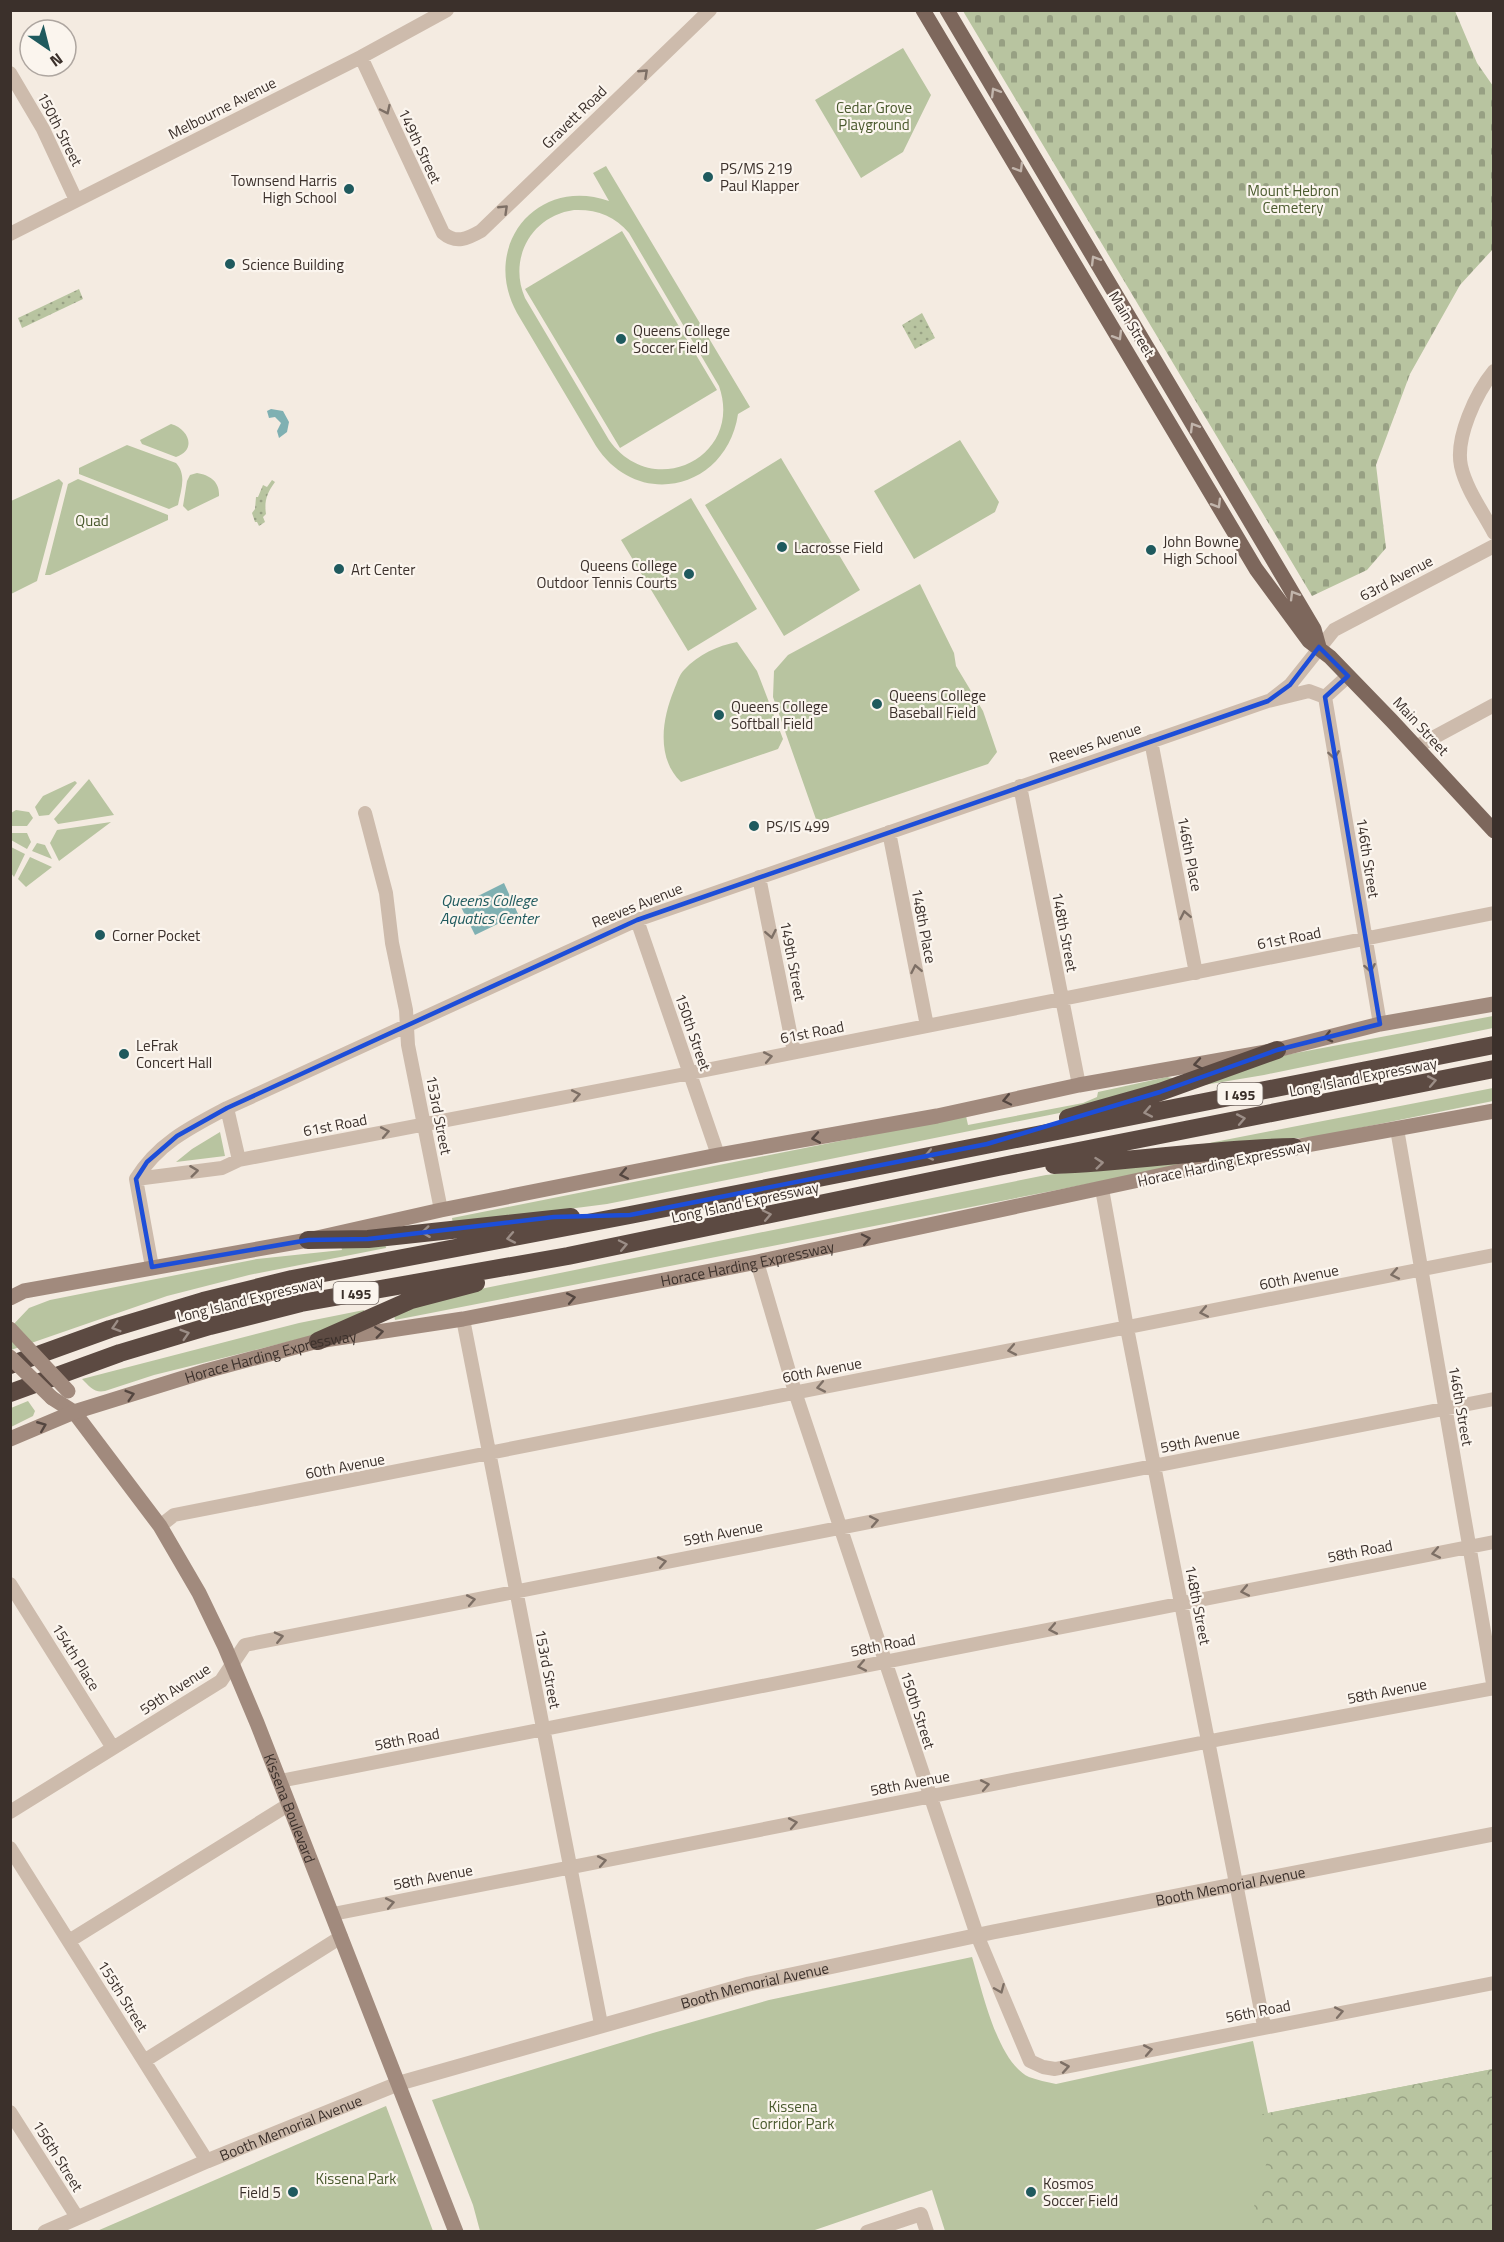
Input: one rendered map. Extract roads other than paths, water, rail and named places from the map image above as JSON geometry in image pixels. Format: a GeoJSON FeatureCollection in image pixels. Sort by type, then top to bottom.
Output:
{"type":"FeatureCollection","features":[{"type":"Feature","properties":{"kind":"highway","name":"Long Island Expressway"},"geometry":{"type":"LineString","coordinates":[[10,1365],[110,1329],[202,1301],[270,1285],[1494,1045]]}},
{"type":"Feature","properties":{"kind":"highway"},"geometry":{"type":"LineString","coordinates":[[987,1144],[1088,1111],[1160,1092],[1277,1050]]}},
{"type":"Feature","properties":{"kind":"highway","name":"Long Island Expressway"},"geometry":{"type":"LineString","coordinates":[[10,1394],[120,1353],[210,1326],[301,1303],[568,1256],[998,1167],[1494,1069]]}},
{"type":"Feature","properties":{"kind":"highway"},"geometry":{"type":"LineString","coordinates":[[998,1167],[1083,1164],[1251,1147],[1294,1147]]}},
{"type":"Feature","properties":{"kind":"highway"},"geometry":{"type":"LineString","coordinates":[[308,1240],[368,1239],[554,1217],[630,1215]]}},
{"type":"Feature","properties":{"kind":"highway"},"geometry":{"type":"LineString","coordinates":[[318,1341],[411,1300],[568,1256]]}},
{"type":"Feature","properties":{"kind":"main road","name":"Main Street"},"geometry":{"type":"LineString","coordinates":[[923,10],[1256,569],[1310,642],[1319,647],[1348,676],[1494,831]]}},
{"type":"Feature","properties":{"kind":"main road","name":"Main Street"},"geometry":{"type":"LineString","coordinates":[[947,10],[1314,628],[1319,647]]}},
{"type":"Feature","properties":{"kind":"main road"},"geometry":{"type":"LineString","coordinates":[[10,1298],[24,1292],[308,1240],[441,1210],[718,1155],[938,1116],[1079,1084],[1277,1050],[1380,1024],[1494,1004]]}},
{"type":"Feature","properties":{"kind":"main road","name":"Horace Harding Expressway"},"geometry":{"type":"LineString","coordinates":[[10,1439],[74,1412],[206,1371],[318,1341],[463,1319],[757,1262],[1294,1147],[1494,1111]]}},
{"type":"Feature","properties":{"kind":"main road","name":"Kissena Boulevard"},"geometry":{"type":"LineString","coordinates":[[10,1329],[68,1391],[74,1412]]}},
{"type":"Feature","properties":{"kind":"main road","name":"Kissena Boulevard"},"geometry":{"type":"LineString","coordinates":[[10,1357],[52,1398],[74,1412],[160,1526],[199,1593],[232,1665],[280,1781],[400,2083],[456,2232]]}},
{"type":"Feature","properties":{"kind":"street","name":"Melbourne Avenue"},"geometry":{"type":"LineString","coordinates":[[10,234],[361,57],[426,16],[447,10]]}},
{"type":"Feature","properties":{"kind":"street","name":"Gravett Road"},"geometry":{"type":"LineString","coordinates":[[457,240],[468,238],[481,231],[710,10]]}},
{"type":"Feature","properties":{"kind":"street","name":"149th Street"},"geometry":{"type":"LineString","coordinates":[[361,57],[442,233],[457,240]]}},
{"type":"Feature","properties":{"kind":"street","name":"150th Street"},"geometry":{"type":"LineString","coordinates":[[10,73],[43,129],[76,200]]}},
{"type":"Feature","properties":{"kind":"street"},"geometry":{"type":"LineString","coordinates":[[1494,371],[1487,379],[1471,413],[1460,454],[1465,477],[1494,533]]}},
{"type":"Feature","properties":{"kind":"street","name":"63rd Avenue"},"geometry":{"type":"LineString","coordinates":[[1319,647],[1334,630],[1494,546]]}},
{"type":"Feature","properties":{"kind":"street","name":"Reeves Avenue"},"geometry":{"type":"LineString","coordinates":[[1268,701],[1290,685],[1319,647]]}},
{"type":"Feature","properties":{"kind":"street"},"geometry":{"type":"LineString","coordinates":[[1324,697],[1348,676]]}},
{"type":"Feature","properties":{"kind":"street","name":"Reeves Avenue"},"geometry":{"type":"LineString","coordinates":[[136,1179],[147,1162],[168,1143],[227,1108],[637,920],[1268,701],[1309,691],[1324,697]]}},
{"type":"Feature","properties":{"kind":"street","name":"146th Street"},"geometry":{"type":"LineString","coordinates":[[1324,697],[1380,1024]]}},
{"type":"Feature","properties":{"kind":"street"},"geometry":{"type":"LineString","coordinates":[[1416,747],[1494,705]]}},
{"type":"Feature","properties":{"kind":"street","name":"146th Place"},"geometry":{"type":"LineString","coordinates":[[1151,741],[1196,973]]}},
{"type":"Feature","properties":{"kind":"street","name":"148th Street"},"geometry":{"type":"LineString","coordinates":[[1020,786],[1079,1084]]}},
{"type":"Feature","properties":{"kind":"street","name":"153rd Street"},"geometry":{"type":"LineString","coordinates":[[365,813],[386,893],[392,944],[406,1010],[408,1045],[441,1210]]}},
{"type":"Feature","properties":{"kind":"street","name":"148th Place"},"geometry":{"type":"LineString","coordinates":[[889,832],[927,1026]]}},
{"type":"Feature","properties":{"kind":"street","name":"149th Street"},"geometry":{"type":"LineString","coordinates":[[759,876],[794,1052]]}},
{"type":"Feature","properties":{"kind":"street","name":"61st Road"},"geometry":{"type":"LineString","coordinates":[[136,1179],[222,1168],[239,1160],[1494,913]]}},
{"type":"Feature","properties":{"kind":"street","name":"150th Street"},"geometry":{"type":"LineString","coordinates":[[637,920],[718,1155]]}},
{"type":"Feature","properties":{"kind":"street"},"geometry":{"type":"LineString","coordinates":[[227,1108],[239,1160]]}},
{"type":"Feature","properties":{"kind":"street","name":"146th Street"},"geometry":{"type":"LineString","coordinates":[[1396,1129],[1493,1688]]}},
{"type":"Feature","properties":{"kind":"street"},"geometry":{"type":"LineString","coordinates":[[136,1179],[152,1267]]}},
{"type":"Feature","properties":{"kind":"street","name":"148th Street"},"geometry":{"type":"LineString","coordinates":[[1102,1189],[1127,1328],[1264,2026]]}},
{"type":"Feature","properties":{"kind":"street","name":"60th Avenue"},"geometry":{"type":"LineString","coordinates":[[160,1526],[174,1515],[1494,1255]]}},
{"type":"Feature","properties":{"kind":"street","name":"150th Street"},"geometry":{"type":"LineString","coordinates":[[757,1262],[795,1392],[929,1796],[977,1935],[1030,2061]]}},
{"type":"Feature","properties":{"kind":"street","name":"153rd Street"},"geometry":{"type":"LineString","coordinates":[[463,1319],[601,2024]]}},
{"type":"Feature","properties":{"kind":"street","name":"59th Avenue"},"geometry":{"type":"LineString","coordinates":[[10,1812],[221,1681],[245,1645],[1494,1399]]}},
{"type":"Feature","properties":{"kind":"street","name":"58th Road"},"geometry":{"type":"LineString","coordinates":[[280,1781],[1494,1542]]}},
{"type":"Feature","properties":{"kind":"street","name":"154th Place"},"geometry":{"type":"LineString","coordinates":[[10,1584],[113,1748]]}},
{"type":"Feature","properties":{"kind":"street","name":"58th Avenue"},"geometry":{"type":"LineString","coordinates":[[333,1914],[1208,1741],[1493,1688]]}},
{"type":"Feature","properties":{"kind":"street"},"geometry":{"type":"LineString","coordinates":[[69,1941],[288,1805]]}},
{"type":"Feature","properties":{"kind":"street","name":"Booth Memorial Avenue"},"geometry":{"type":"LineString","coordinates":[[45,2232],[207,2161],[400,2083],[601,2024],[748,1984],[977,1935],[1494,1834]]}},
{"type":"Feature","properties":{"kind":"street","name":"155th Street"},"geometry":{"type":"LineString","coordinates":[[10,1848],[207,2161]]}},
{"type":"Feature","properties":{"kind":"street"},"geometry":{"type":"LineString","coordinates":[[144,2061],[341,1937]]}},
{"type":"Feature","properties":{"kind":"street","name":"56th Road"},"geometry":{"type":"LineString","coordinates":[[1030,2061],[1043,2067],[1055,2068],[1494,1983]]}},
{"type":"Feature","properties":{"kind":"street","name":"156th Street"},"geometry":{"type":"LineString","coordinates":[[10,2112],[77,2217]]}},
{"type":"Feature","properties":{"kind":"street"},"geometry":{"type":"LineString","coordinates":[[867,2232],[921,2214],[927,2232]]}},
{"type":"Feature","properties":{"kind":"water"},"geometry":{"type":"Polygon","coordinates":[[[271,409],[283,411],[289,422],[287,432],[279,438],[277,431],[281,423],[275,417],[269,418],[267,411],[271,409]]]}},
{"type":"Feature","properties":{"kind":"water","name":"Queens College Aquatics Center"},"geometry":{"type":"Polygon","coordinates":[[[504,883],[518,914],[475,935],[460,905],[504,883]]]}},
{"type":"Feature","properties":{"kind":"place","name":"PS/MS 219 Paul Klapper"},"geometry":{"type":"Point","coordinates":[708,177]}},
{"type":"Feature","properties":{"kind":"place","name":"Townsend Harris High School"},"geometry":{"type":"Point","coordinates":[349,189]}},
{"type":"Feature","properties":{"kind":"place","name":"Science Building"},"geometry":{"type":"Point","coordinates":[230,264]}},
{"type":"Feature","properties":{"kind":"place","name":"Queens College Soccer Field"},"geometry":{"type":"Point","coordinates":[621,339]}},
{"type":"Feature","properties":{"kind":"place","name":"Lacrosse Field"},"geometry":{"type":"Point","coordinates":[782,547]}},
{"type":"Feature","properties":{"kind":"place","name":"John Bowne High School"},"geometry":{"type":"Point","coordinates":[1151,550]}},
{"type":"Feature","properties":{"kind":"place","name":"Art Center"},"geometry":{"type":"Point","coordinates":[339,569]}},
{"type":"Feature","properties":{"kind":"place","name":"Queens College Outdoor Tennis Courts"},"geometry":{"type":"Point","coordinates":[689,574]}},
{"type":"Feature","properties":{"kind":"place","name":"Queens College Baseball Field"},"geometry":{"type":"Point","coordinates":[877,704]}},
{"type":"Feature","properties":{"kind":"place","name":"Queens College Softball Field"},"geometry":{"type":"Point","coordinates":[719,715]}},
{"type":"Feature","properties":{"kind":"place","name":"PS/IS 499"},"geometry":{"type":"Point","coordinates":[754,826]}},
{"type":"Feature","properties":{"kind":"place","name":"Corner Pocket"},"geometry":{"type":"Point","coordinates":[100,935]}},
{"type":"Feature","properties":{"kind":"place","name":"LeFrak Concert Hall"},"geometry":{"type":"Point","coordinates":[124,1054]}},
{"type":"Feature","properties":{"kind":"place","name":"Field 5"},"geometry":{"type":"Point","coordinates":[293,2192]}},
{"type":"Feature","properties":{"kind":"place","name":"Kosmos Soccer Field"},"geometry":{"type":"Point","coordinates":[1031,2192]}},
{"type":"Feature","properties":{"kind":"park label","name":"Cedar Grove Playground"},"geometry":{"type":"Point","coordinates":[874,116]}},
{"type":"Feature","properties":{"kind":"park label","name":"Mount Hebron Cemetery"},"geometry":{"type":"Point","coordinates":[1293,198]}},
{"type":"Feature","properties":{"kind":"park label","name":"Quad"},"geometry":{"type":"Point","coordinates":[92,520]}},
{"type":"Feature","properties":{"kind":"park label","name":"Kissena Corridor Park"},"geometry":{"type":"Point","coordinates":[793,2114]}},
{"type":"Feature","properties":{"kind":"park label","name":"Kissena Park"},"geometry":{"type":"Point","coordinates":[356,2178]}}]}
